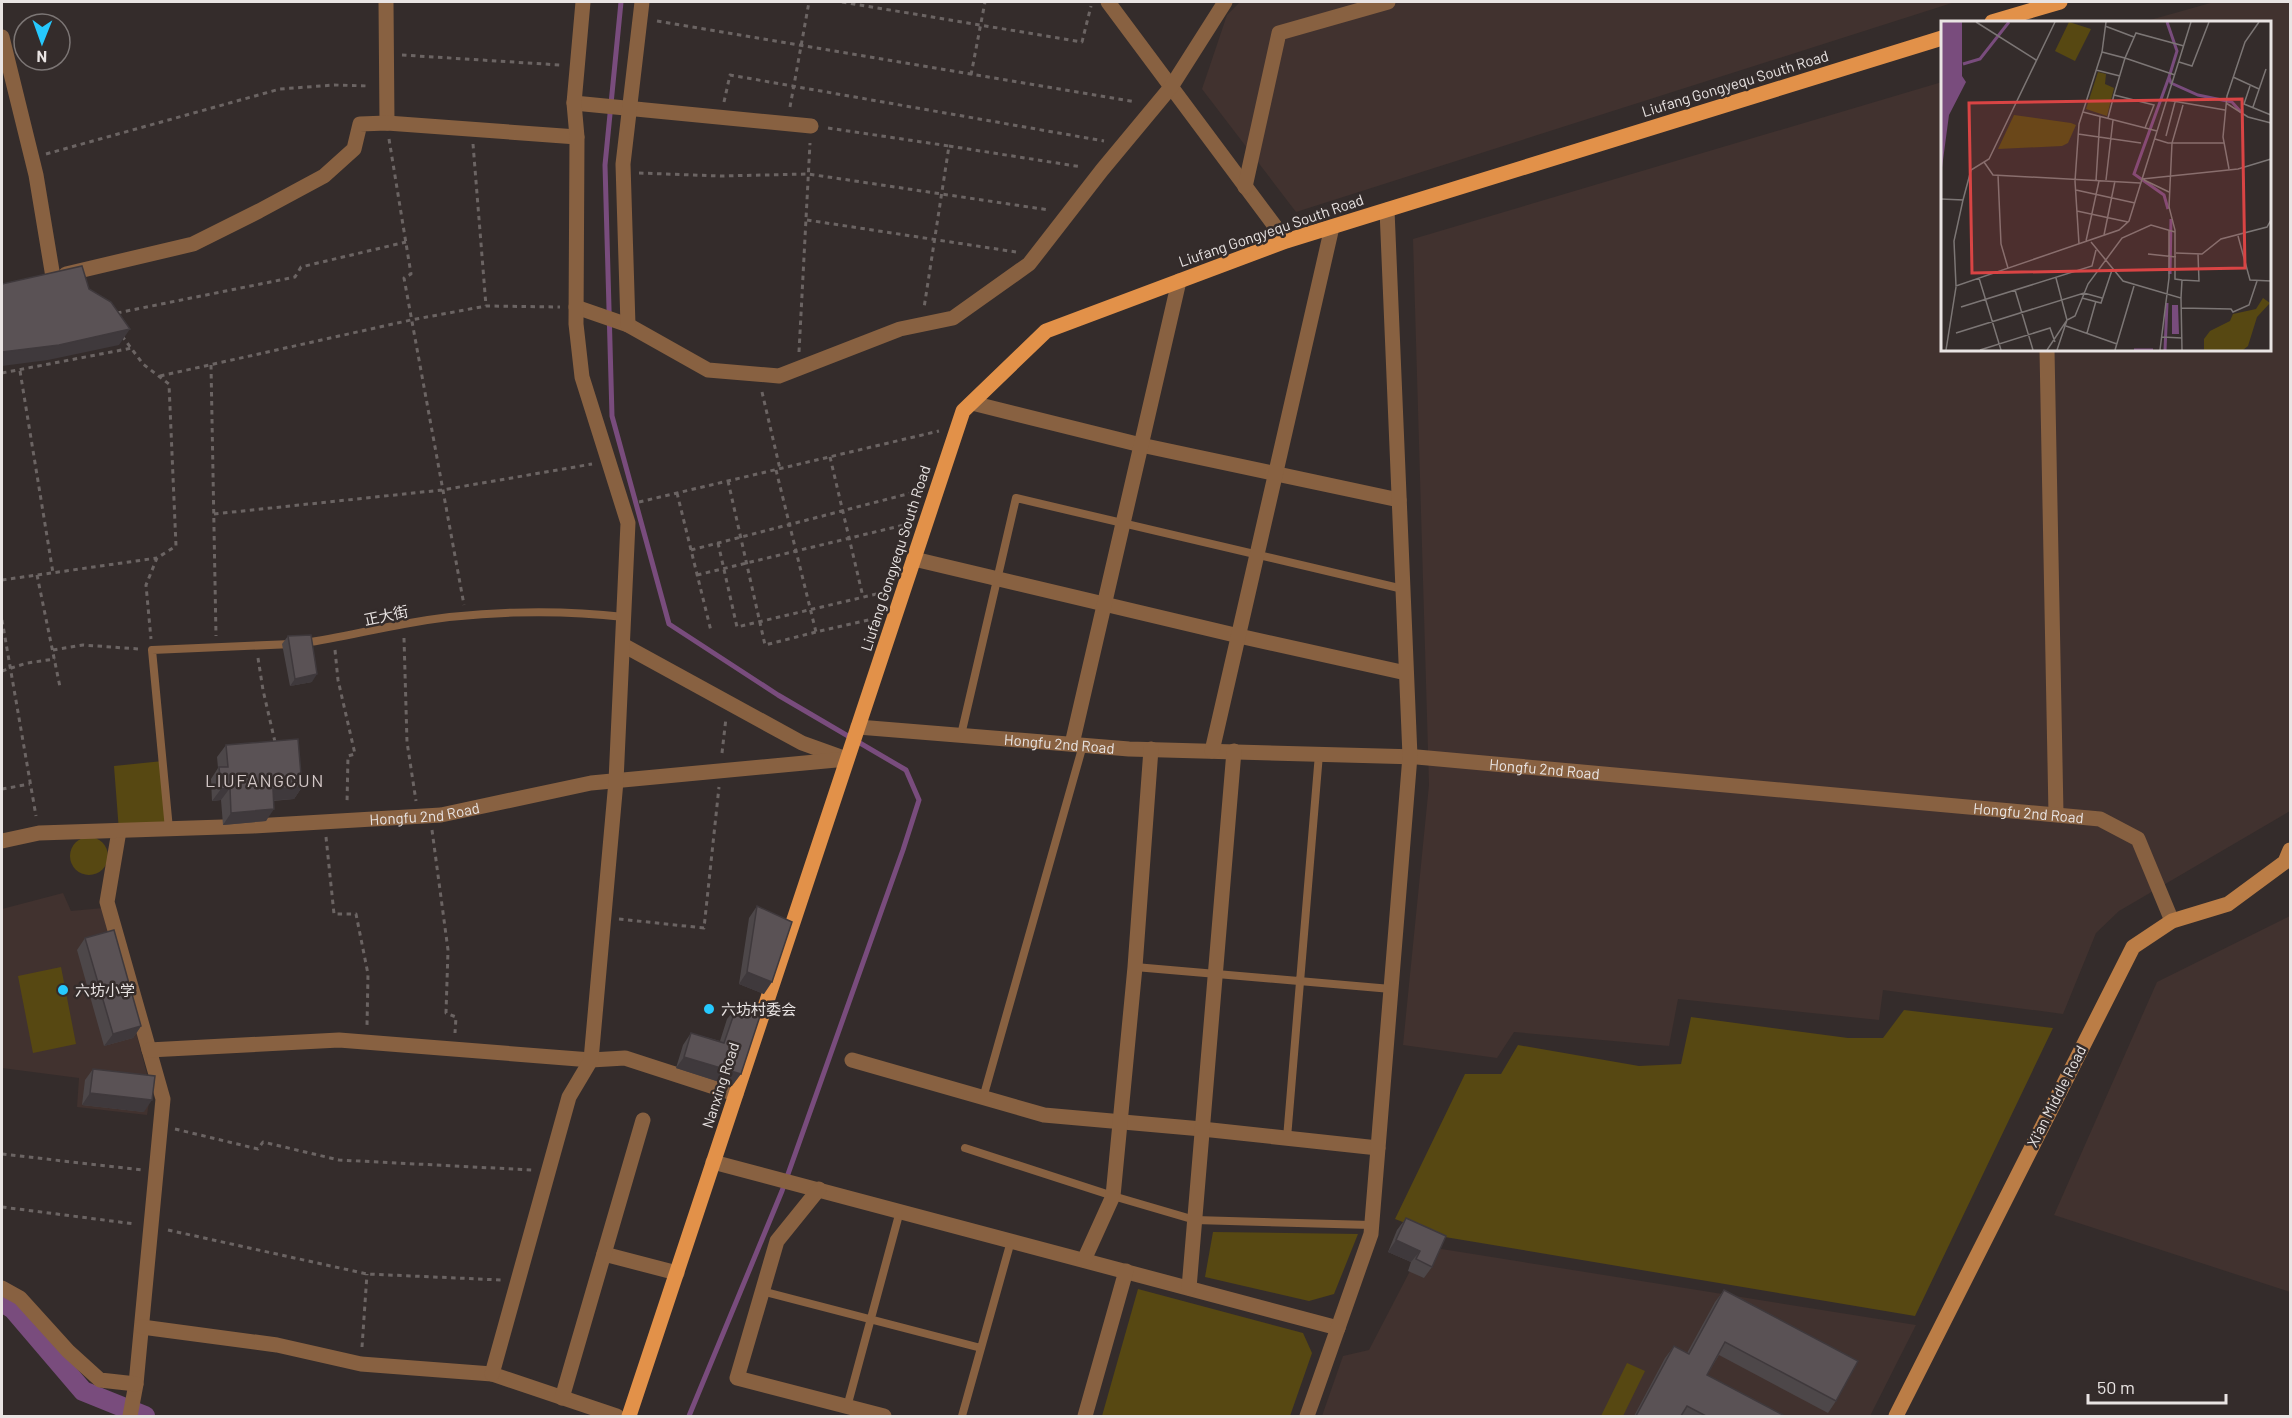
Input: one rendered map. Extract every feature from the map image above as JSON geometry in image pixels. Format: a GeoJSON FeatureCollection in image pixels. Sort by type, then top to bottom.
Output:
{"type":"FeatureCollection","features":[{"type":"Feature","properties":{"kind":"main road"},"geometry":{"type":"LineString","coordinates":[[1995,21],[2060,2]]}},
{"type":"Feature","properties":{"kind":"main road","name":"Liufang Gongyequ South Road"},"geometry":{"type":"LineString","coordinates":[[858,729],[963,411],[1046,331],[1286,241],[1941,38]]}},
{"type":"Feature","properties":{"kind":"main road","name":"Nanxing Road"},"geometry":{"type":"LineString","coordinates":[[629,1416],[858,729]]}},
{"type":"Feature","properties":{"kind":"street"},"geometry":{"type":"LineString","coordinates":[[386,2],[387,123]]}},
{"type":"Feature","properties":{"kind":"street"},"geometry":{"type":"LineString","coordinates":[[492,1374],[569,1097],[591,1060],[616,781],[628,523],[582,377],[576,307],[577,137],[574,103],[583,2]]}},
{"type":"Feature","properties":{"kind":"street"},"geometry":{"type":"LineString","coordinates":[[628,325],[623,173],[642,2]]}},
{"type":"Feature","properties":{"kind":"street"},"geometry":{"type":"LineString","coordinates":[[1110,2],[1286,241]]}},
{"type":"Feature","properties":{"kind":"street"},"geometry":{"type":"LineString","coordinates":[[576,307],[628,325],[708,369],[779,376],[900,329],[953,318],[1029,264],[1102,170],[1171,87],[1225,2]]}},
{"type":"Feature","properties":{"kind":"street"},"geometry":{"type":"LineString","coordinates":[[1245,187],[1279,33],[1388,2]]}},
{"type":"Feature","properties":{"kind":"street"},"geometry":{"type":"LineString","coordinates":[[2,37],[32,158],[48,278],[193,244],[324,176],[354,149],[360,124],[387,123],[577,137]]}},
{"type":"Feature","properties":{"kind":"street"},"geometry":{"type":"LineString","coordinates":[[574,103],[811,126]]}},
{"type":"Feature","properties":{"kind":"street"},"geometry":{"type":"LineString","coordinates":[[1307,1416],[1371,1234],[1410,756],[1387,210]]}},
{"type":"Feature","properties":{"kind":"street"},"geometry":{"type":"LineString","coordinates":[[1212,751],[1332,227]]}},
{"type":"Feature","properties":{"kind":"street"},"geometry":{"type":"LineString","coordinates":[[1078,744],[1104,605],[1179,281]]}},
{"type":"Feature","properties":{"kind":"street"},"geometry":{"type":"LineString","coordinates":[[2047,351],[2056,814]]}},
{"type":"Feature","properties":{"kind":"street"},"geometry":{"type":"LineString","coordinates":[[972,403],[1142,444],[1399,500]]}},
{"type":"Feature","properties":{"kind":"street"},"geometry":{"type":"LineString","coordinates":[[914,559],[1104,605],[1406,673]]}},
{"type":"Feature","properties":{"kind":"street"},"geometry":{"type":"LineString","coordinates":[[623,645],[802,743],[848,755]]}},
{"type":"Feature","properties":{"kind":"street","name":"Hongfu 2nd Road"},"geometry":{"type":"LineString","coordinates":[[858,729],[1151,749],[1410,756],[2100,819],[2138,839],[2172,921]]}},
{"type":"Feature","properties":{"kind":"street"},"geometry":{"type":"LineString","coordinates":[[1084,1260],[1113,1196],[1135,967],[1151,749]]}},
{"type":"Feature","properties":{"kind":"street"},"geometry":{"type":"LineString","coordinates":[[1189,1288],[1234,751]]}},
{"type":"Feature","properties":{"kind":"street","name":"Hongfu 2nd Road"},"geometry":{"type":"LineString","coordinates":[[2,841],[39,833],[424,817],[591,783],[720,771],[848,755]]}},
{"type":"Feature","properties":{"kind":"street"},"geometry":{"type":"LineString","coordinates":[[119,831],[107,902],[163,1099],[142,1327],[130,1416]]}},
{"type":"Feature","properties":{"kind":"street","name":"Xi'an Middle Road"},"geometry":{"type":"LineString","coordinates":[[1896,1416],[2133,947],[2172,921],[2228,904],[2285,862],[2290,850]]}},
{"type":"Feature","properties":{"kind":"street"},"geometry":{"type":"LineString","coordinates":[[149,1050],[339,1040],[591,1060],[625,1058],[736,1094]]}},
{"type":"Feature","properties":{"kind":"street"},"geometry":{"type":"LineString","coordinates":[[852,1060],[1044,1115],[1378,1148]]}},
{"type":"Feature","properties":{"kind":"street"},"geometry":{"type":"LineString","coordinates":[[562,1398],[643,1120]]}},
{"type":"Feature","properties":{"kind":"street"},"geometry":{"type":"LineString","coordinates":[[713,1162],[1338,1328]]}},
{"type":"Feature","properties":{"kind":"street"},"geometry":{"type":"LineString","coordinates":[[819,1190],[777,1241],[737,1378],[884,1416]]}},
{"type":"Feature","properties":{"kind":"street"},"geometry":{"type":"LineString","coordinates":[[604,1254],[676,1273]]}},
{"type":"Feature","properties":{"kind":"street"},"geometry":{"type":"LineString","coordinates":[[1085,1416],[1126,1271]]}},
{"type":"Feature","properties":{"kind":"street"},"geometry":{"type":"LineString","coordinates":[[2,1288],[20,1298],[68,1351],[100,1380],[136,1384]]}},
{"type":"Feature","properties":{"kind":"street"},"geometry":{"type":"LineString","coordinates":[[142,1327],[278,1345],[361,1364],[492,1374],[617,1416]]}},
{"type":"Feature","properties":{"kind":"lane"},"geometry":{"type":"LineString","coordinates":[[960,735],[1016,498],[1403,590]]}},
{"type":"Feature","properties":{"kind":"lane","name":"正大街"},"geometry":{"type":"LineString","coordinates":[[152,650],[305,643],[403,624],[465,616],[593,613],[624,617]]}},
{"type":"Feature","properties":{"kind":"lane"},"geometry":{"type":"LineString","coordinates":[[152,650],[169,829]]}},
{"type":"Feature","properties":{"kind":"lane"},"geometry":{"type":"LineString","coordinates":[[983,1098],[1078,744]]}},
{"type":"Feature","properties":{"kind":"lane"},"geometry":{"type":"LineString","coordinates":[[1287,1138],[1319,754]]}},
{"type":"Feature","properties":{"kind":"lane"},"geometry":{"type":"LineString","coordinates":[[1135,967],[1391,989]]}},
{"type":"Feature","properties":{"kind":"lane"},"geometry":{"type":"LineString","coordinates":[[965,1148],[1195,1220],[1371,1225]]}},
{"type":"Feature","properties":{"kind":"lane"},"geometry":{"type":"LineString","coordinates":[[848,1407],[900,1211]]}},
{"type":"Feature","properties":{"kind":"lane"},"geometry":{"type":"LineString","coordinates":[[962,1416],[1011,1241]]}},
{"type":"Feature","properties":{"kind":"lane"},"geometry":{"type":"LineString","coordinates":[[762,1291],[981,1348]]}},
{"type":"Feature","properties":{"kind":"path"},"geometry":{"type":"LineString","coordinates":[[787,124],[809,2]]}},
{"type":"Feature","properties":{"kind":"path"},"geometry":{"type":"LineString","coordinates":[[842,2],[1082,42],[1092,2]]}},
{"type":"Feature","properties":{"kind":"path"},"geometry":{"type":"LineString","coordinates":[[971,75],[985,2]]}},
{"type":"Feature","properties":{"kind":"path"},"geometry":{"type":"LineString","coordinates":[[640,18],[1155,106]]}},
{"type":"Feature","properties":{"kind":"path"},"geometry":{"type":"LineString","coordinates":[[386,54],[577,66]]}},
{"type":"Feature","properties":{"kind":"path"},"geometry":{"type":"LineString","coordinates":[[720,117],[730,75],[1123,145]]}},
{"type":"Feature","properties":{"kind":"path"},"geometry":{"type":"LineString","coordinates":[[32,158],[280,89],[334,85],[387,86]]}},
{"type":"Feature","properties":{"kind":"path"},"geometry":{"type":"LineString","coordinates":[[387,123],[411,274],[404,278],[465,616]]}},
{"type":"Feature","properties":{"kind":"path"},"geometry":{"type":"LineString","coordinates":[[798,369],[811,126],[1102,170]]}},
{"type":"Feature","properties":{"kind":"path"},"geometry":{"type":"LineString","coordinates":[[471,130],[486,306]]}},
{"type":"Feature","properties":{"kind":"path"},"geometry":{"type":"LineString","coordinates":[[921,324],[950,146]]}},
{"type":"Feature","properties":{"kind":"path"},"geometry":{"type":"LineString","coordinates":[[623,173],[720,176],[808,174],[1069,213]]}},
{"type":"Feature","properties":{"kind":"path"},"geometry":{"type":"LineString","coordinates":[[806,219],[1036,255]]}},
{"type":"Feature","properties":{"kind":"path"},"geometry":{"type":"LineString","coordinates":[[106,315],[295,277],[301,267],[406,242]]}},
{"type":"Feature","properties":{"kind":"path"},"geometry":{"type":"LineString","coordinates":[[160,376],[411,320],[486,306],[576,307]]}},
{"type":"Feature","properties":{"kind":"path"},"geometry":{"type":"LineString","coordinates":[[2,580],[158,558],[176,546],[169,384],[143,364],[119,332]]}},
{"type":"Feature","properties":{"kind":"path"},"geometry":{"type":"LineString","coordinates":[[2,373],[132,348]]}},
{"type":"Feature","properties":{"kind":"path"},"geometry":{"type":"LineString","coordinates":[[212,364],[216,647]]}},
{"type":"Feature","properties":{"kind":"path"},"geometry":{"type":"LineString","coordinates":[[20,371],[53,573]]}},
{"type":"Feature","properties":{"kind":"path"},"geometry":{"type":"LineString","coordinates":[[758,374],[790,525],[816,632]]}},
{"type":"Feature","properties":{"kind":"path"},"geometry":{"type":"LineString","coordinates":[[649,500],[958,426]]}},
{"type":"Feature","properties":{"kind":"path"},"geometry":{"type":"LineString","coordinates":[[831,457],[863,597]]}},
{"type":"Feature","properties":{"kind":"path"},"geometry":{"type":"LineString","coordinates":[[214,513],[442,490],[608,461]]}},
{"type":"Feature","properties":{"kind":"path"},"geometry":{"type":"LineString","coordinates":[[728,481],[765,645],[896,613]]}},
{"type":"Feature","properties":{"kind":"path"},"geometry":{"type":"LineString","coordinates":[[691,550],[938,486]]}},
{"type":"Feature","properties":{"kind":"path"},"geometry":{"type":"LineString","coordinates":[[677,493],[711,631]]}},
{"type":"Feature","properties":{"kind":"path"},"geometry":{"type":"LineString","coordinates":[[697,575],[927,520]]}},
{"type":"Feature","properties":{"kind":"path"},"geometry":{"type":"LineString","coordinates":[[718,543],[737,627],[904,588]]}},
{"type":"Feature","properties":{"kind":"path"},"geometry":{"type":"LineString","coordinates":[[53,650],[83,645],[152,650],[146,585],[158,558]]}},
{"type":"Feature","properties":{"kind":"path"},"geometry":{"type":"LineString","coordinates":[[37,575],[60,687]]}},
{"type":"Feature","properties":{"kind":"path"},"geometry":{"type":"LineString","coordinates":[[2,620],[39,833]]}},
{"type":"Feature","properties":{"kind":"path"},"geometry":{"type":"LineString","coordinates":[[403,624],[407,742],[424,817],[448,950],[446,1013],[456,1017],[454,1050]]}},
{"type":"Feature","properties":{"kind":"path"},"geometry":{"type":"LineString","coordinates":[[333,638],[338,680],[355,754],[348,756],[347,821]]}},
{"type":"Feature","properties":{"kind":"path"},"geometry":{"type":"LineString","coordinates":[[256,645],[275,742]]}},
{"type":"Feature","properties":{"kind":"path"},"geometry":{"type":"LineString","coordinates":[[2,671],[27,663],[55,659]]}},
{"type":"Feature","properties":{"kind":"path"},"geometry":{"type":"LineString","coordinates":[[604,918],[704,928],[728,701]]}},
{"type":"Feature","properties":{"kind":"path"},"geometry":{"type":"LineString","coordinates":[[2,789],[30,784]]}},
{"type":"Feature","properties":{"kind":"path"},"geometry":{"type":"LineString","coordinates":[[324,822],[334,914],[356,914],[368,974],[367,1043]]}},
{"type":"Feature","properties":{"kind":"path"},"geometry":{"type":"LineString","coordinates":[[160,1126],[258,1149],[263,1142],[339,1160],[549,1171]]}},
{"type":"Feature","properties":{"kind":"path"},"geometry":{"type":"LineString","coordinates":[[2,1154],[156,1171]]}},
{"type":"Feature","properties":{"kind":"path"},"geometry":{"type":"LineString","coordinates":[[2,1207],[151,1226],[367,1274],[518,1281]]}},
{"type":"Feature","properties":{"kind":"path"},"geometry":{"type":"LineString","coordinates":[[361,1364],[367,1274]]}},
{"type":"Feature","properties":{"kind":"shaded area"},"geometry":{"type":"Polygon","coordinates":[[[1240,2],[1955,2],[1296,212],[1202,89],[1227,15],[1240,2]]]}},
{"type":"Feature","properties":{"kind":"shaded area"},"geometry":{"type":"Polygon","coordinates":[[[2214,2],[2290,2],[2290,811],[2119,911],[2096,933],[2063,1014],[1883,990],[1879,1020],[1678,999],[1669,1046],[1514,1032],[1497,1058],[1403,1045],[1429,785],[1413,239],[1941,82],[1941,351],[2271,351],[2271,21],[2147,21],[2214,2]]]}},
{"type":"Feature","properties":{"kind":"shaded area"},"geometry":{"type":"Polygon","coordinates":[[[163,761],[169,829],[119,831],[114,766],[163,761]]]}},
{"type":"Feature","properties":{"kind":"shaded area"},"geometry":{"type":"Polygon","coordinates":[[[89,837],[102,843],[108,856],[102,869],[89,875],[76,869],[70,856],[76,843],[89,837]]]}},
{"type":"Feature","properties":{"kind":"shaded area","name":"六坊小学"},"geometry":{"type":"Polygon","coordinates":[[[63,893],[71,911],[103,908],[151,1089],[147,1115],[77,1107],[79,1078],[2,1068],[2,909],[63,893]]]}},
{"type":"Feature","properties":{"kind":"shaded area"},"geometry":{"type":"Polygon","coordinates":[[[2290,916],[2290,1292],[2054,1215],[2157,982],[2290,916]]]}},
{"type":"Feature","properties":{"kind":"shaded area"},"geometry":{"type":"Polygon","coordinates":[[[61,967],[76,1044],[33,1053],[18,976],[61,967]]]}},
{"type":"Feature","properties":{"kind":"shaded area"},"geometry":{"type":"Polygon","coordinates":[[[1904,1010],[2053,1028],[1915,1316],[1439,1236],[1395,1219],[1465,1074],[1501,1074],[1518,1045],[1639,1066],[1681,1064],[1691,1017],[1848,1038],[1883,1038],[1904,1010]]]}},
{"type":"Feature","properties":{"kind":"shaded area"},"geometry":{"type":"Polygon","coordinates":[[[1213,1232],[1358,1234],[1334,1294],[1309,1301],[1205,1277],[1213,1232]]]}},
{"type":"Feature","properties":{"kind":"shaded area"},"geometry":{"type":"Polygon","coordinates":[[[1423,1246],[1916,1325],[1870,1416],[1322,1416],[1343,1356],[1369,1350],[1423,1246]]]}},
{"type":"Feature","properties":{"kind":"shaded area"},"geometry":{"type":"Polygon","coordinates":[[[1138,1289],[1303,1333],[1312,1353],[1290,1416],[1102,1416],[1138,1289]]]}},
{"type":"Feature","properties":{"kind":"shaded area"},"geometry":{"type":"Polygon","coordinates":[[[1627,1363],[1645,1371],[1623,1416],[1601,1416],[1627,1363]]]}},
{"type":"Feature","properties":{"kind":"building"},"geometry":{"type":"Polygon","coordinates":[[[82,266],[89,289],[111,302],[130,329],[59,345],[2,352],[2,284],[82,266]]]}},
{"type":"Feature","properties":{"kind":"building"},"geometry":{"type":"Polygon","coordinates":[[[311,635],[317,674],[295,679],[288,636],[311,635]]]}},
{"type":"Feature","properties":{"kind":"building"},"geometry":{"type":"Polygon","coordinates":[[[298,739],[302,787],[273,789],[274,809],[231,813],[230,788],[221,789],[219,767],[228,767],[226,745],[298,739]]]}},
{"type":"Feature","properties":{"kind":"building"},"geometry":{"type":"Polygon","coordinates":[[[757,906],[792,922],[772,982],[747,972],[757,906]]]}},
{"type":"Feature","properties":{"kind":"building"},"geometry":{"type":"Polygon","coordinates":[[[114,930],[141,1026],[113,1034],[85,938],[114,930]]]}},
{"type":"Feature","properties":{"kind":"building"},"geometry":{"type":"Polygon","coordinates":[[[736,1008],[760,1016],[741,1074],[684,1057],[691,1033],[724,1043],[736,1008]]]}},
{"type":"Feature","properties":{"kind":"building"},"geometry":{"type":"Polygon","coordinates":[[[93,1069],[155,1076],[152,1100],[90,1093],[93,1069]]]}},
{"type":"Feature","properties":{"kind":"building"},"geometry":{"type":"Polygon","coordinates":[[[1406,1218],[1446,1236],[1432,1267],[1416,1259],[1420,1251],[1396,1240],[1406,1218]]]}},
{"type":"Feature","properties":{"kind":"building"},"geometry":{"type":"Polygon","coordinates":[[[1724,1290],[1858,1361],[1836,1401],[1725,1342],[1707,1375],[1785,1416],[1706,1416],[1687,1406],[1681,1416],[1636,1416],[1674,1346],[1689,1354],[1724,1290]]]}},
{"type":"Feature","properties":{"kind":"waterway"},"geometry":{"type":"LineString","coordinates":[[621,2],[605,165],[612,416],[669,624],[778,695],[906,770],[919,800],[782,1191],[689,1416]]}},
{"type":"Feature","properties":{"kind":"waterway"},"geometry":{"type":"LineString","coordinates":[[2,1302],[13,1309],[83,1391],[145,1416]]}},
{"type":"Feature","properties":{"kind":"place","name":"六坊小学"},"geometry":{"type":"Point","coordinates":[63,990]}},
{"type":"Feature","properties":{"kind":"place","name":"六坊村委会"},"geometry":{"type":"Point","coordinates":[709,1009]}},
{"type":"Feature","properties":{"kind":"district","name":"LIUFANGCUN"},"geometry":{"type":"Point","coordinates":[265,780]}}]}
